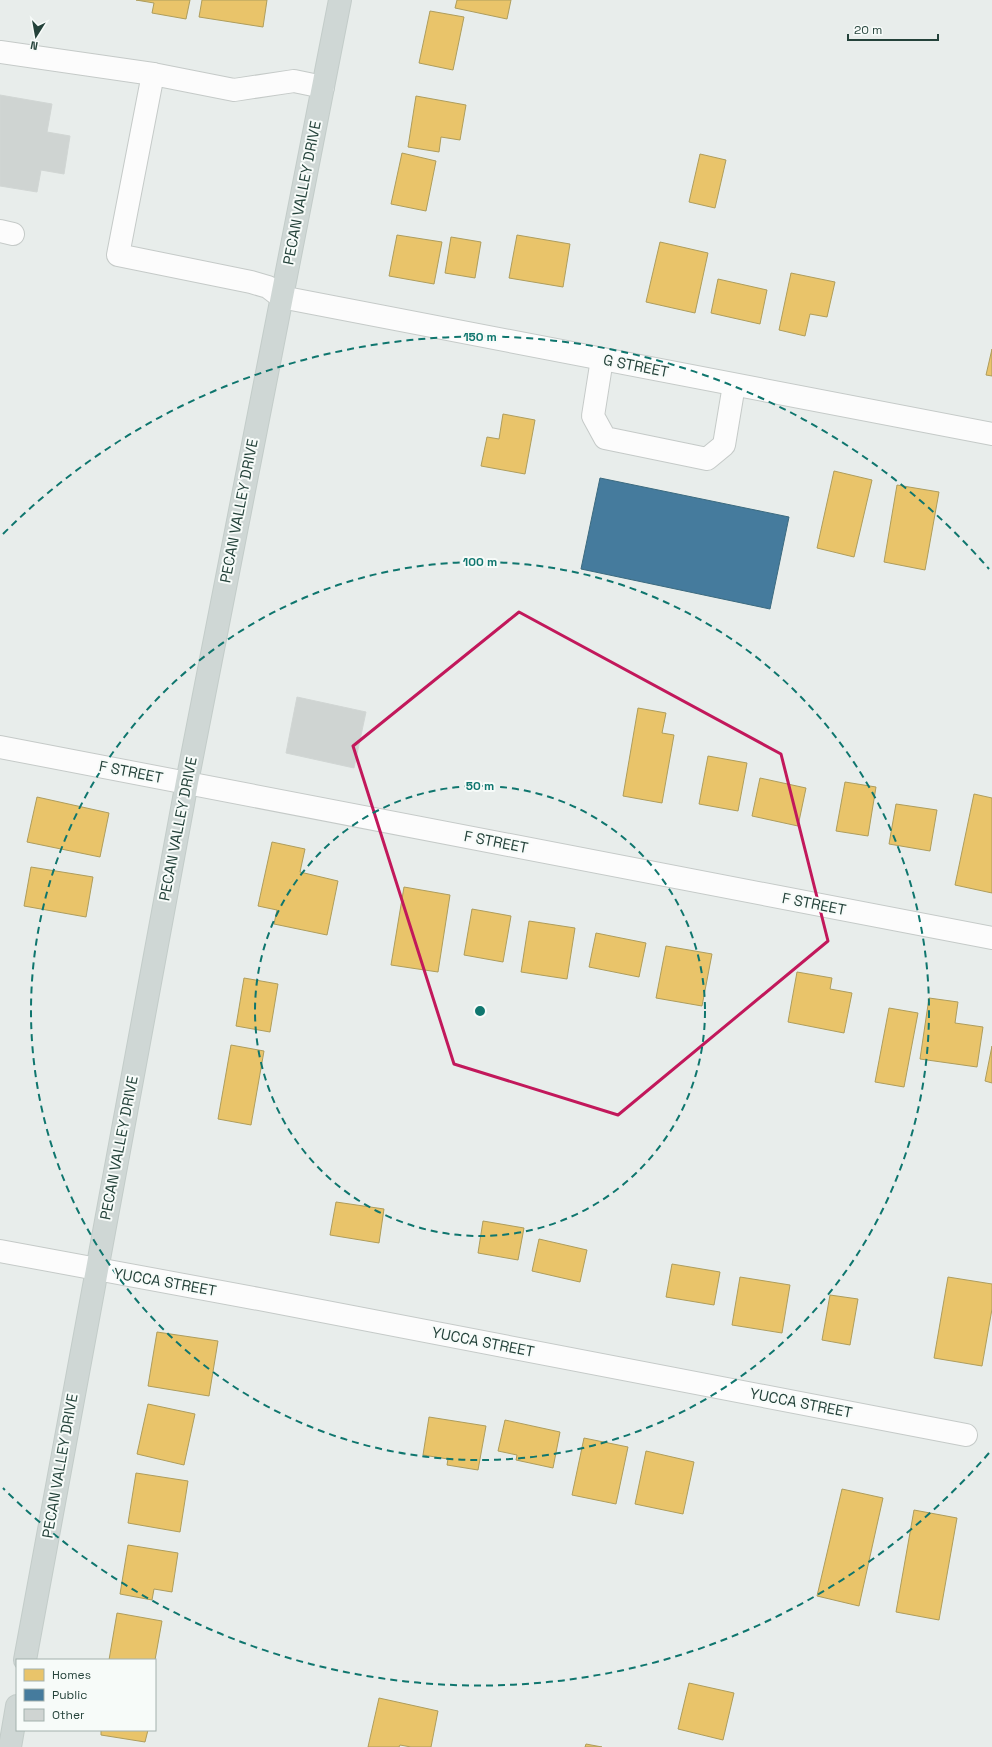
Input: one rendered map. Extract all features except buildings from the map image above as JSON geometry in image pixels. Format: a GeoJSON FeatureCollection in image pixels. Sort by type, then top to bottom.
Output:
{"type":"FeatureCollection","features":[{"type":"Feature","properties":{"kind":"main road","name":"PECAN VALLEY DRIVE"},"geometry":{"type":"LineString","coordinates":[[25,1659],[187,782],[340,0]]}},
{"type":"Feature","properties":{"kind":"main road"},"geometry":{"type":"LineString","coordinates":[[10,1747],[16,1712]]}},
{"type":"Feature","properties":{"kind":"street"},"geometry":{"type":"LineString","coordinates":[[0,52],[153,74],[234,90],[294,81],[323,87]]}},
{"type":"Feature","properties":{"kind":"street"},"geometry":{"type":"LineString","coordinates":[[153,74],[118,255],[251,282],[268,287],[281,297]]}},
{"type":"Feature","properties":{"kind":"street","name":"G STREET"},"geometry":{"type":"LineString","coordinates":[[281,297],[992,434]]}},
{"type":"Feature","properties":{"kind":"street"},"geometry":{"type":"LineString","coordinates":[[602,359],[593,416],[605,438],[707,459],[724,445],[734,384]]}},
{"type":"Feature","properties":{"kind":"street","name":"F STREET"},"geometry":{"type":"LineString","coordinates":[[0,747],[992,938]]}},
{"type":"Feature","properties":{"kind":"street","name":"YUCCA STREET"},"geometry":{"type":"LineString","coordinates":[[0,1251],[966,1434]]}},
{"type":"Feature","properties":{"kind":"highlighted area"},"geometry":{"type":"Polygon","coordinates":[[[519,612],[781,754],[828,941],[618,1115],[454,1064],[353,746],[519,612]]]}}]}
